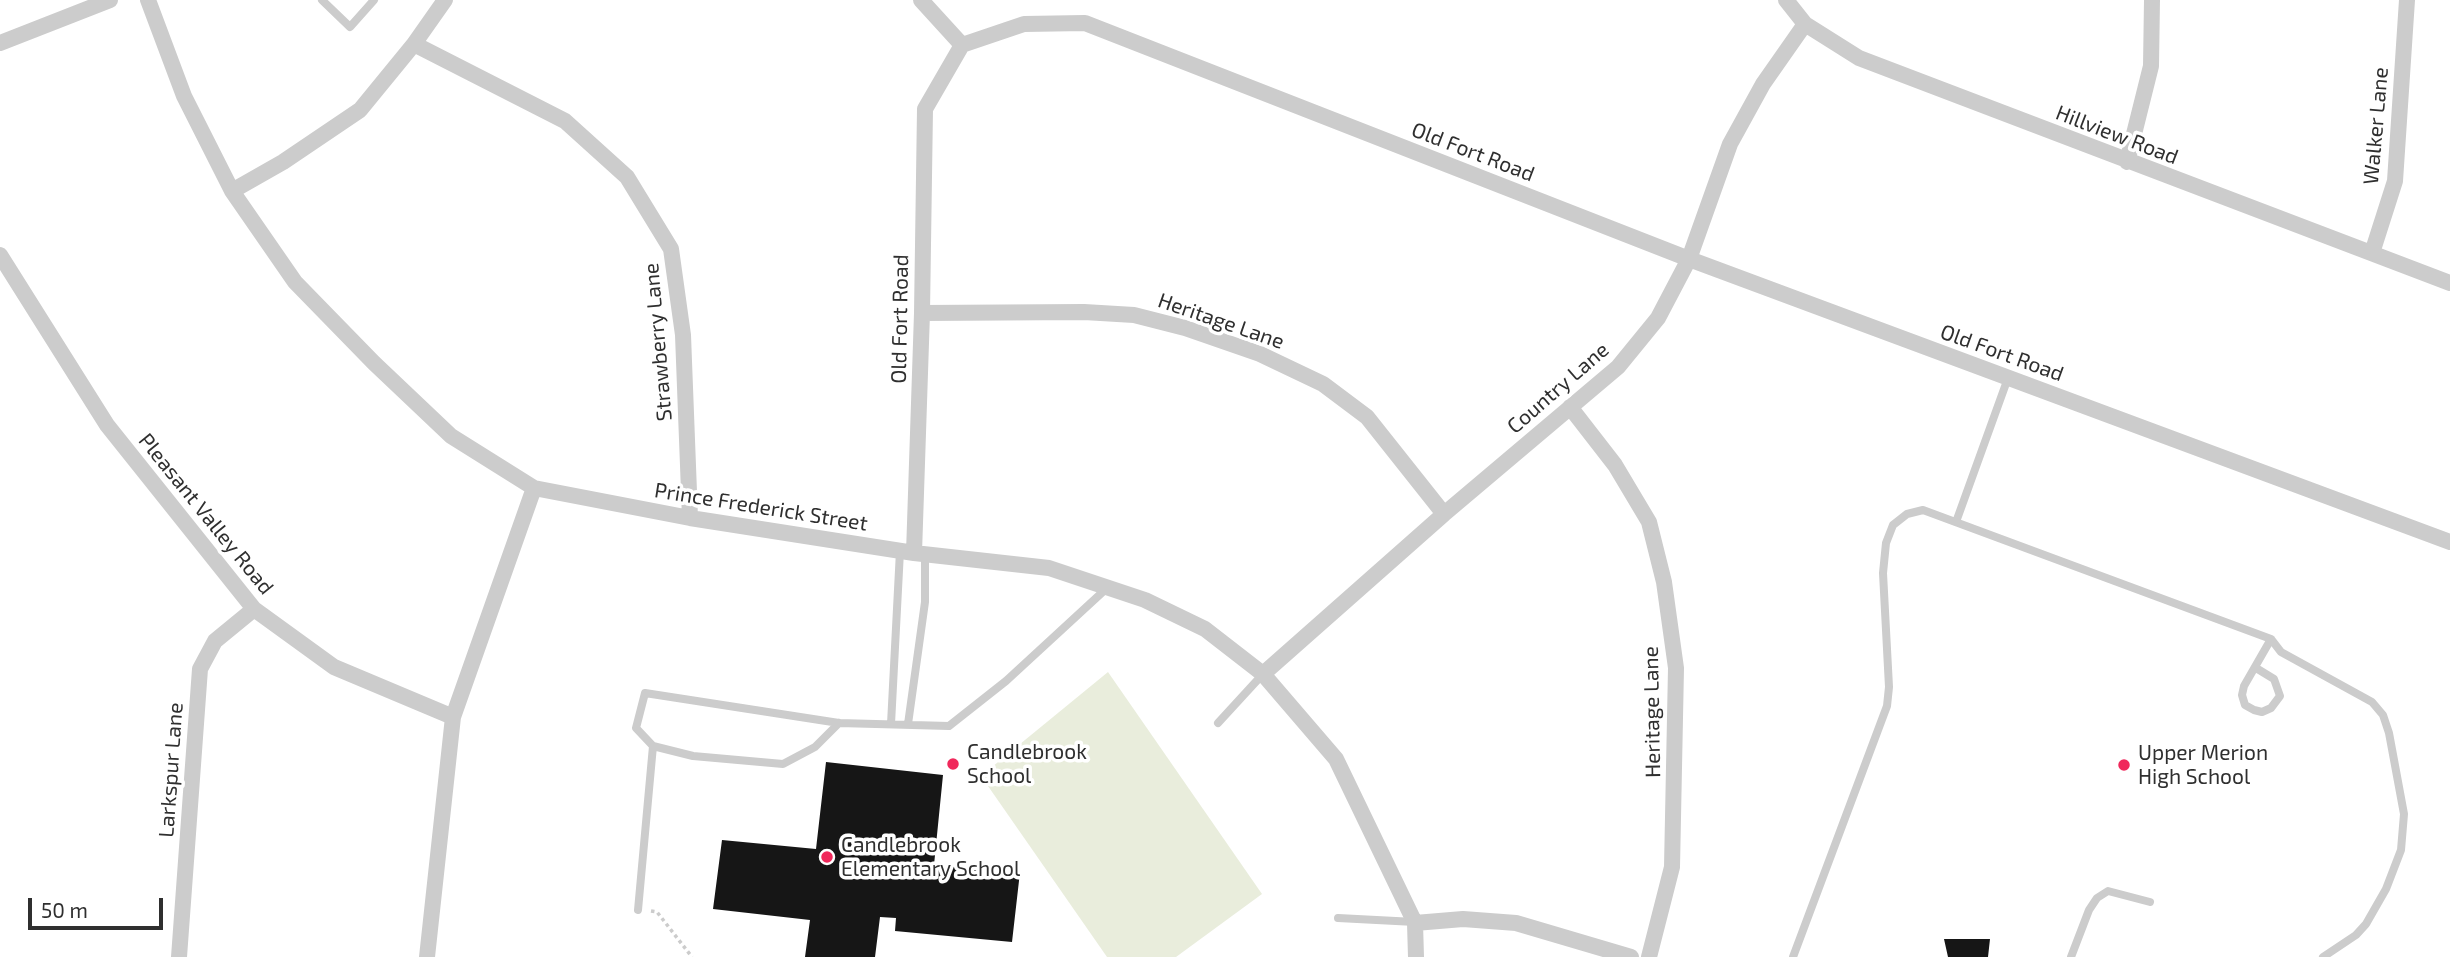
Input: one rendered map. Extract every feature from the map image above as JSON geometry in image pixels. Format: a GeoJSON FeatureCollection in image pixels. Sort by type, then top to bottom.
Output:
{"type":"FeatureCollection","features":[{"type":"Feature","properties":{"kind":"street"},"geometry":{"type":"LineString","coordinates":[[0,43],[110,0]]}},
{"type":"Feature","properties":{"kind":"street","name":"Prince Frederick Street"},"geometry":{"type":"LineString","coordinates":[[148,0],[184,96],[232,191],[295,282],[374,363],[451,436],[534,488],[690,518],[913,552],[1049,568],[1145,600],[1205,629],[1263,674],[1336,759],[1415,922],[1416,957]]}},
{"type":"Feature","properties":{"kind":"street"},"geometry":{"type":"LineString","coordinates":[[232,191],[283,162],[360,110],[414,44],[445,0]]}},
{"type":"Feature","properties":{"kind":"street"},"geometry":{"type":"LineString","coordinates":[[921,0],[962,44]]}},
{"type":"Feature","properties":{"kind":"street","name":"Hillview Road"},"geometry":{"type":"LineString","coordinates":[[1786,0],[1805,24],[1859,58],[2450,283]]}},
{"type":"Feature","properties":{"kind":"street"},"geometry":{"type":"LineString","coordinates":[[2127,162],[2151,66],[2152,0]]}},
{"type":"Feature","properties":{"kind":"street","name":"Walker Lane"},"geometry":{"type":"LineString","coordinates":[[2372,253],[2395,181],[2407,0]]}},
{"type":"Feature","properties":{"kind":"street","name":"Old Fort Road"},"geometry":{"type":"LineString","coordinates":[[913,552],[922,313],[925,109],[962,44],[1024,24],[1085,23],[1689,259],[2450,542]]}},
{"type":"Feature","properties":{"kind":"street","name":"Country Lane"},"geometry":{"type":"LineString","coordinates":[[1263,674],[1444,514],[1618,367],[1658,318],[1689,259],[1730,144],[1763,85],[1805,24]]}},
{"type":"Feature","properties":{"kind":"street","name":"Strawberry Lane"},"geometry":{"type":"LineString","coordinates":[[414,44],[565,121],[627,177],[671,249],[683,335],[690,518]]}},
{"type":"Feature","properties":{"kind":"street","name":"Pleasant Valley Road"},"geometry":{"type":"LineString","coordinates":[[0,255],[107,425],[254,609],[334,667],[453,717]]}},
{"type":"Feature","properties":{"kind":"street","name":"Heritage Lane"},"geometry":{"type":"LineString","coordinates":[[922,313],[1084,312],[1134,315],[1185,328],[1260,354],[1323,384],[1367,417],[1444,514]]}},
{"type":"Feature","properties":{"kind":"street","name":"Heritage Lane"},"geometry":{"type":"LineString","coordinates":[[1570,408],[1615,465],[1649,522],[1664,582],[1676,668],[1672,867],[1649,957]]}},
{"type":"Feature","properties":{"kind":"street"},"geometry":{"type":"LineString","coordinates":[[427,957],[453,717],[534,488]]}},
{"type":"Feature","properties":{"kind":"street","name":"Larkspur Lane"},"geometry":{"type":"LineString","coordinates":[[179,957],[200,669],[215,641],[254,609]]}},
{"type":"Feature","properties":{"kind":"street"},"geometry":{"type":"LineString","coordinates":[[1415,922],[1463,919],[1516,923],[1631,957]]}},
{"type":"Feature","properties":{"kind":"lane"},"geometry":{"type":"LineString","coordinates":[[322,0],[350,27],[374,0]]}},
{"type":"Feature","properties":{"kind":"lane"},"geometry":{"type":"LineString","coordinates":[[1955,522],[2008,378]]}},
{"type":"Feature","properties":{"kind":"lane"},"geometry":{"type":"LineString","coordinates":[[1793,957],[1887,706],[1889,687],[1883,573],[1886,543],[1893,525],[1907,514],[1923,510],[2271,639],[2281,652],[2372,702],[2383,715],[2398,776],[2404,814],[2401,850],[2386,889],[2366,924],[2356,935],[2323,957]]}},
{"type":"Feature","properties":{"kind":"lane"},"geometry":{"type":"LineString","coordinates":[[891,724],[913,552]]}},
{"type":"Feature","properties":{"kind":"lane"},"geometry":{"type":"LineString","coordinates":[[908,724],[925,602],[913,552]]}},
{"type":"Feature","properties":{"kind":"lane"},"geometry":{"type":"LineString","coordinates":[[839,723],[814,747],[783,764],[693,756],[653,746],[636,729],[645,693],[839,723],[949,726],[1006,681],[1107,587]]}},
{"type":"Feature","properties":{"kind":"lane"},"geometry":{"type":"LineString","coordinates":[[2256,668],[2274,679],[2280,696],[2271,708],[2262,712],[2245,705],[2242,695],[2244,686],[2271,639]]}},
{"type":"Feature","properties":{"kind":"lane"},"geometry":{"type":"LineString","coordinates":[[1218,723],[1263,674]]}},
{"type":"Feature","properties":{"kind":"lane"},"geometry":{"type":"LineString","coordinates":[[638,910],[653,746]]}},
{"type":"Feature","properties":{"kind":"lane"},"geometry":{"type":"LineString","coordinates":[[2071,957],[2089,910],[2097,898],[2108,891],[2150,902]]}},
{"type":"Feature","properties":{"kind":"lane"},"geometry":{"type":"LineString","coordinates":[[1338,918],[1415,922]]}},
{"type":"Feature","properties":{"kind":"path"},"geometry":{"type":"LineString","coordinates":[[638,910],[656,912],[692,957]]}},
{"type":"Feature","properties":{"kind":"green space"},"geometry":{"type":"Polygon","coordinates":[[[1108,672],[1262,894],[1176,957],[1107,957],[981,776],[1108,672]]]}},
{"type":"Feature","properties":{"kind":"building","name":"Candlebrook Elementary School"},"geometry":{"type":"Polygon","coordinates":[[[826,762],[943,775],[934,865],[1020,872],[1012,942],[895,931],[896,918],[880,917],[875,957],[805,957],[810,920],[713,909],[722,840],[816,849],[826,762]]]}},
{"type":"Feature","properties":{"kind":"building"},"geometry":{"type":"Polygon","coordinates":[[[1944,939],[1990,939],[1988,957],[1948,957],[1944,939]]]}},
{"type":"Feature","properties":{"kind":"place","name":"Candlebrook School"},"geometry":{"type":"Point","coordinates":[953,764]}},
{"type":"Feature","properties":{"kind":"place","name":"Upper Merion High School"},"geometry":{"type":"Point","coordinates":[2124,765]}},
{"type":"Feature","properties":{"kind":"place","name":"Candlebrook Elementary School"},"geometry":{"type":"Point","coordinates":[827,857]}}]}
